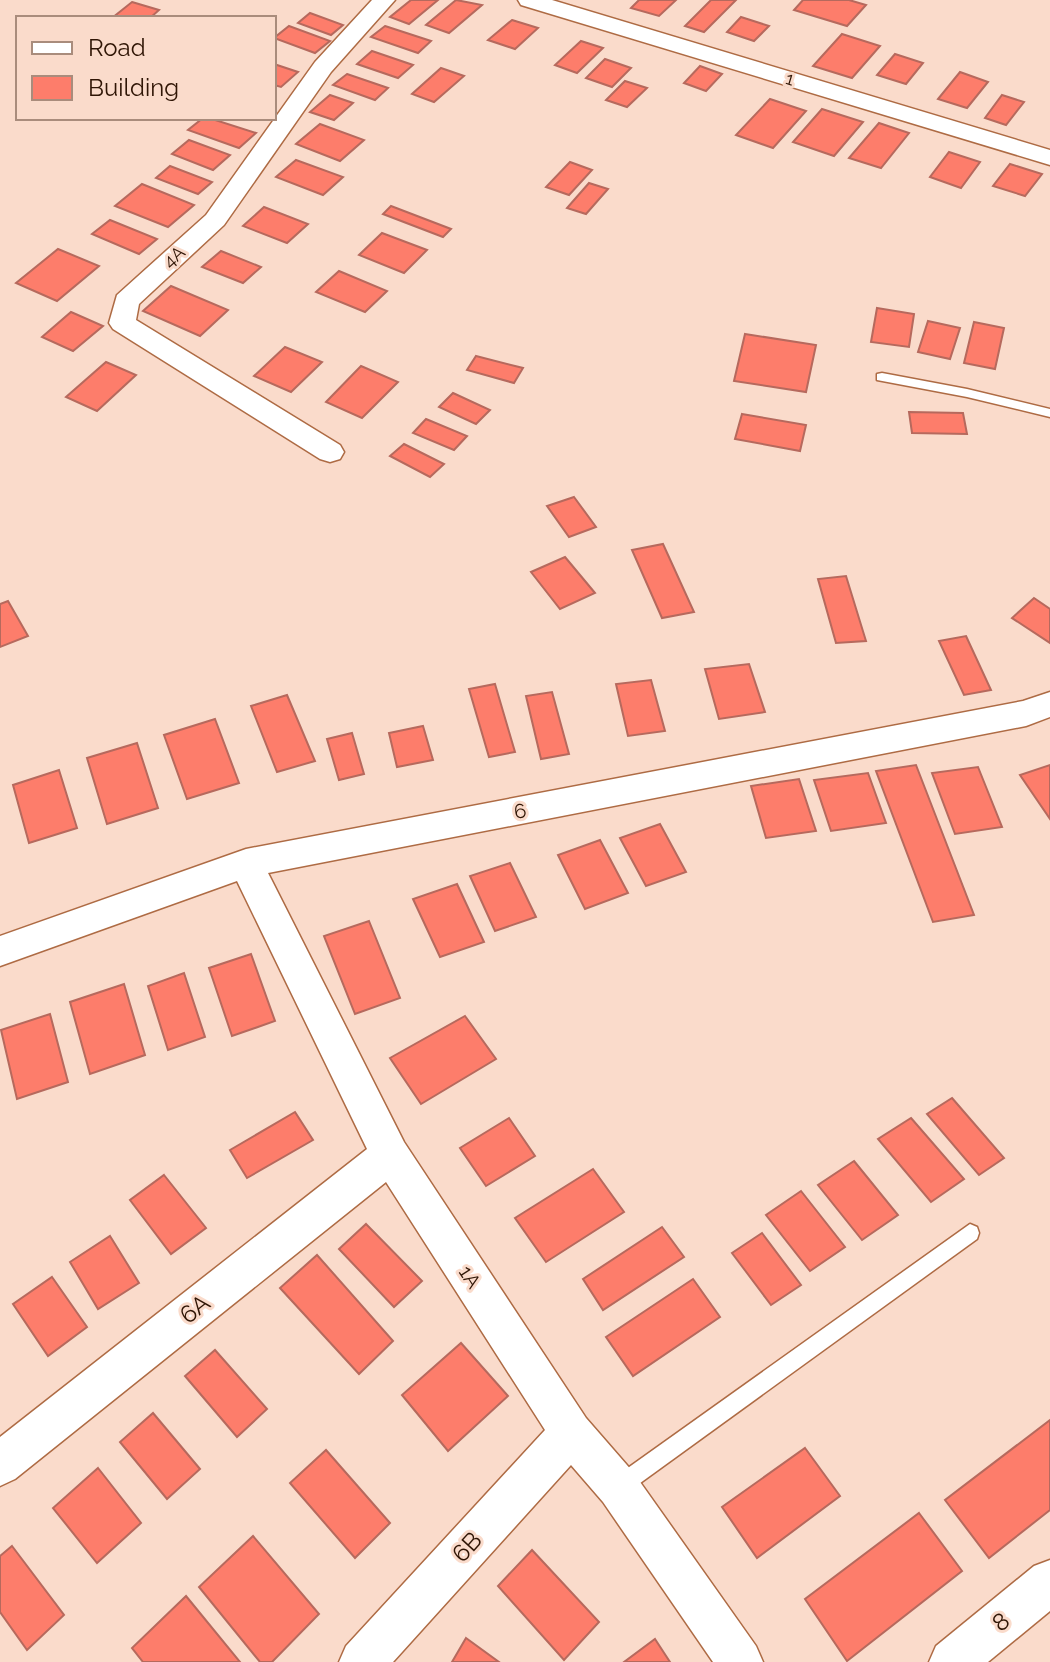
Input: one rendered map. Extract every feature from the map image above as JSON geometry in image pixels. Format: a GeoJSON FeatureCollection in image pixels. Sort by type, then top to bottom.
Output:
{"type":"FeatureCollection","features":[{"type":"Feature","properties":{"kind":"street","name":"4A"},"geometry":{"type":"LineString","coordinates":[[330,452],[122,323],[126,301],[215,220],[323,67],[384,0]]}},
{"type":"Feature","properties":{"kind":"street","name":"1"},"geometry":{"type":"LineString","coordinates":[[529,0],[1050,158]]}},
{"type":"Feature","properties":{"kind":"street","name":"6"},"geometry":{"type":"LineString","coordinates":[[0,951],[246,863],[1026,713],[1050,704]]}},
{"type":"Feature","properties":{"kind":"street","name":"1A"},"geometry":{"type":"LineString","coordinates":[[246,863],[390,1155],[571,1433],[618,1487],[740,1662]]}},
{"type":"Feature","properties":{"kind":"street","name":"6A"},"geometry":{"type":"LineString","coordinates":[[0,1464],[390,1155]]}},
{"type":"Feature","properties":{"kind":"street","name":"6B"},"geometry":{"type":"LineString","coordinates":[[362,1662],[571,1433]]}},
{"type":"Feature","properties":{"kind":"street","name":"8"},"geometry":{"type":"LineString","coordinates":[[952,1662],[1050,1582]]}},
{"type":"Feature","properties":{"kind":"lane"},"geometry":{"type":"LineString","coordinates":[[882,377],[1050,413]]}},
{"type":"Feature","properties":{"kind":"lane"},"geometry":{"type":"LineString","coordinates":[[618,1487],[970,1233]]}},
{"type":"Feature","properties":{"kind":"building"},"geometry":{"type":"Polygon","coordinates":[[[411,0],[438,0],[409,24],[390,17],[411,0]]]}},
{"type":"Feature","properties":{"kind":"building"},"geometry":{"type":"Polygon","coordinates":[[[456,0],[482,5],[449,33],[426,25],[456,0]]]}},
{"type":"Feature","properties":{"kind":"building"},"geometry":{"type":"Polygon","coordinates":[[[639,0],[676,0],[659,16],[631,8],[639,0]]]}},
{"type":"Feature","properties":{"kind":"building"},"geometry":{"type":"Polygon","coordinates":[[[711,0],[736,0],[704,32],[685,26],[711,0]]]}},
{"type":"Feature","properties":{"kind":"building"},"geometry":{"type":"Polygon","coordinates":[[[803,0],[849,0],[866,5],[847,26],[794,10],[803,0]]]}},
{"type":"Feature","properties":{"kind":"building"},"geometry":{"type":"Polygon","coordinates":[[[132,2],[159,10],[152,16],[114,16],[132,2]]]}},
{"type":"Feature","properties":{"kind":"building"},"geometry":{"type":"Polygon","coordinates":[[[310,13],[343,25],[331,35],[298,23],[310,13]]]}},
{"type":"Feature","properties":{"kind":"building"},"geometry":{"type":"Polygon","coordinates":[[[741,17],[769,26],[754,41],[727,32],[741,17]]]}},
{"type":"Feature","properties":{"kind":"building"},"geometry":{"type":"Polygon","coordinates":[[[512,20],[538,28],[515,49],[488,40],[512,20]]]}},
{"type":"Feature","properties":{"kind":"building"},"geometry":{"type":"Polygon","coordinates":[[[289,26],[330,41],[315,53],[276,36],[289,26]]]}},
{"type":"Feature","properties":{"kind":"building"},"geometry":{"type":"Polygon","coordinates":[[[385,26],[431,41],[418,53],[371,37],[385,26]]]}},
{"type":"Feature","properties":{"kind":"building"},"geometry":{"type":"Polygon","coordinates":[[[842,34],[880,46],[852,78],[813,66],[842,34]]]}},
{"type":"Feature","properties":{"kind":"building"},"geometry":{"type":"Polygon","coordinates":[[[581,41],[603,48],[577,73],[555,65],[581,41]]]}},
{"type":"Feature","properties":{"kind":"building"},"geometry":{"type":"Polygon","coordinates":[[[372,51],[413,65],[398,78],[357,64],[372,51]]]}},
{"type":"Feature","properties":{"kind":"building"},"geometry":{"type":"Polygon","coordinates":[[[895,54],[923,63],[906,84],[877,75],[895,54]]]}},
{"type":"Feature","properties":{"kind":"building"},"geometry":{"type":"Polygon","coordinates":[[[605,59],[631,68],[612,87],[586,78],[605,59]]]}},
{"type":"Feature","properties":{"kind":"building"},"geometry":{"type":"Polygon","coordinates":[[[276,65],[298,72],[281,87],[276,86],[276,65]]]}},
{"type":"Feature","properties":{"kind":"building"},"geometry":{"type":"Polygon","coordinates":[[[700,66],[722,74],[706,91],[684,83],[700,66]]]}},
{"type":"Feature","properties":{"kind":"building"},"geometry":{"type":"Polygon","coordinates":[[[441,68],[464,76],[434,102],[412,94],[441,68]]]}},
{"type":"Feature","properties":{"kind":"building"},"geometry":{"type":"Polygon","coordinates":[[[960,72],[988,82],[967,108],[938,99],[960,72]]]}},
{"type":"Feature","properties":{"kind":"building"},"geometry":{"type":"Polygon","coordinates":[[[347,74],[388,88],[375,100],[333,85],[347,74]]]}},
{"type":"Feature","properties":{"kind":"building"},"geometry":{"type":"Polygon","coordinates":[[[625,81],[647,88],[627,107],[606,100],[625,81]]]}},
{"type":"Feature","properties":{"kind":"building"},"geometry":{"type":"Polygon","coordinates":[[[330,95],[353,103],[334,120],[310,112],[330,95]]]}},
{"type":"Feature","properties":{"kind":"building"},"geometry":{"type":"Polygon","coordinates":[[[1002,95],[1024,102],[1006,125],[985,118],[1002,95]]]}},
{"type":"Feature","properties":{"kind":"building"},"geometry":{"type":"Polygon","coordinates":[[[770,99],[806,111],[773,148],[736,135],[770,99]]]}},
{"type":"Feature","properties":{"kind":"building"},"geometry":{"type":"Polygon","coordinates":[[[822,109],[863,122],[834,156],[793,142],[822,109]]]}},
{"type":"Feature","properties":{"kind":"building"},"geometry":{"type":"Polygon","coordinates":[[[200,120],[215,120],[256,133],[239,148],[188,130],[200,120]]]}},
{"type":"Feature","properties":{"kind":"building"},"geometry":{"type":"Polygon","coordinates":[[[879,123],[909,133],[881,168],[849,158],[879,123]]]}},
{"type":"Feature","properties":{"kind":"building"},"geometry":{"type":"Polygon","coordinates":[[[320,124],[364,140],[340,161],[296,144],[320,124]]]}},
{"type":"Feature","properties":{"kind":"building"},"geometry":{"type":"Polygon","coordinates":[[[189,140],[230,155],[213,170],[172,154],[189,140]]]}},
{"type":"Feature","properties":{"kind":"building"},"geometry":{"type":"Polygon","coordinates":[[[949,152],[980,162],[961,188],[930,177],[949,152]]]}},
{"type":"Feature","properties":{"kind":"building"},"geometry":{"type":"Polygon","coordinates":[[[296,160],[343,177],[323,195],[276,177],[296,160]]]}},
{"type":"Feature","properties":{"kind":"building"},"geometry":{"type":"Polygon","coordinates":[[[570,162],[592,170],[569,195],[546,187],[570,162]]]}},
{"type":"Feature","properties":{"kind":"building"},"geometry":{"type":"Polygon","coordinates":[[[1010,164],[1042,174],[1025,196],[993,186],[1010,164]]]}},
{"type":"Feature","properties":{"kind":"building"},"geometry":{"type":"Polygon","coordinates":[[[170,166],[212,182],[198,194],[156,178],[170,166]]]}},
{"type":"Feature","properties":{"kind":"building"},"geometry":{"type":"Polygon","coordinates":[[[589,183],[608,189],[586,214],[567,208],[589,183]]]}},
{"type":"Feature","properties":{"kind":"building"},"geometry":{"type":"Polygon","coordinates":[[[142,184],[194,205],[168,227],[115,206],[142,184]]]}},
{"type":"Feature","properties":{"kind":"building"},"geometry":{"type":"Polygon","coordinates":[[[391,206],[451,229],[443,237],[383,214],[391,206]]]}},
{"type":"Feature","properties":{"kind":"building"},"geometry":{"type":"Polygon","coordinates":[[[264,207],[308,224],[287,243],[243,226],[264,207]]]}},
{"type":"Feature","properties":{"kind":"building"},"geometry":{"type":"Polygon","coordinates":[[[110,220],[157,239],[139,254],[92,234],[110,220]]]}},
{"type":"Feature","properties":{"kind":"building"},"geometry":{"type":"Polygon","coordinates":[[[382,233],[427,250],[404,273],[359,255],[382,233]]]}},
{"type":"Feature","properties":{"kind":"building"},"geometry":{"type":"Polygon","coordinates":[[[58,249],[99,266],[57,301],[16,283],[58,249]]]}},
{"type":"Feature","properties":{"kind":"building"},"geometry":{"type":"Polygon","coordinates":[[[221,251],[261,267],[243,283],[202,267],[221,251]]]}},
{"type":"Feature","properties":{"kind":"building"},"geometry":{"type":"Polygon","coordinates":[[[339,271],[387,291],[365,312],[316,292],[339,271]]]}},
{"type":"Feature","properties":{"kind":"building"},"geometry":{"type":"Polygon","coordinates":[[[171,286],[228,310],[200,336],[143,311],[171,286]]]}},
{"type":"Feature","properties":{"kind":"building"},"geometry":{"type":"Polygon","coordinates":[[[877,308],[914,314],[909,347],[871,342],[877,308]]]}},
{"type":"Feature","properties":{"kind":"building"},"geometry":{"type":"Polygon","coordinates":[[[71,312],[103,326],[73,351],[42,337],[71,312]]]}},
{"type":"Feature","properties":{"kind":"building"},"geometry":{"type":"Polygon","coordinates":[[[928,321],[960,328],[950,359],[918,352],[928,321]]]}},
{"type":"Feature","properties":{"kind":"building"},"geometry":{"type":"Polygon","coordinates":[[[974,322],[1004,328],[995,369],[964,363],[974,322]]]}},
{"type":"Feature","properties":{"kind":"building"},"geometry":{"type":"Polygon","coordinates":[[[745,334],[816,345],[806,392],[734,381],[745,334]]]}},
{"type":"Feature","properties":{"kind":"building"},"geometry":{"type":"Polygon","coordinates":[[[285,347],[322,362],[291,392],[254,376],[285,347]]]}},
{"type":"Feature","properties":{"kind":"building"},"geometry":{"type":"Polygon","coordinates":[[[476,356],[523,368],[514,383],[467,370],[476,356]]]}},
{"type":"Feature","properties":{"kind":"building"},"geometry":{"type":"Polygon","coordinates":[[[106,362],[136,375],[97,411],[66,397],[106,362]]]}},
{"type":"Feature","properties":{"kind":"building"},"geometry":{"type":"Polygon","coordinates":[[[361,366],[398,382],[362,418],[326,402],[361,366]]]}},
{"type":"Feature","properties":{"kind":"building"},"geometry":{"type":"Polygon","coordinates":[[[453,393],[490,410],[476,424],[439,407],[453,393]]]}},
{"type":"Feature","properties":{"kind":"building"},"geometry":{"type":"Polygon","coordinates":[[[909,412],[963,413],[967,434],[912,433],[909,412]]]}},
{"type":"Feature","properties":{"kind":"building"},"geometry":{"type":"Polygon","coordinates":[[[742,414],[806,425],[800,451],[735,439],[742,414]]]}},
{"type":"Feature","properties":{"kind":"building"},"geometry":{"type":"Polygon","coordinates":[[[426,419],[467,436],[454,450],[413,433],[426,419]]]}},
{"type":"Feature","properties":{"kind":"building"},"geometry":{"type":"Polygon","coordinates":[[[404,444],[444,464],[430,477],[390,456],[404,444]]]}},
{"type":"Feature","properties":{"kind":"building"},"geometry":{"type":"Polygon","coordinates":[[[574,497],[596,527],[569,537],[547,506],[574,497]]]}},
{"type":"Feature","properties":{"kind":"building"},"geometry":{"type":"Polygon","coordinates":[[[663,544],[694,612],[662,618],[632,550],[663,544]]]}},
{"type":"Feature","properties":{"kind":"building"},"geometry":{"type":"Polygon","coordinates":[[[565,557],[595,593],[560,609],[531,572],[565,557]]]}},
{"type":"Feature","properties":{"kind":"building"},"geometry":{"type":"Polygon","coordinates":[[[846,576],[866,641],[836,643],[818,579],[846,576]]]}},
{"type":"Feature","properties":{"kind":"building"},"geometry":{"type":"Polygon","coordinates":[[[1034,598],[1050,609],[1050,643],[1012,618],[1034,598]]]}},
{"type":"Feature","properties":{"kind":"building"},"geometry":{"type":"Polygon","coordinates":[[[8,601],[28,636],[0,647],[0,604],[8,601]]]}},
{"type":"Feature","properties":{"kind":"building"},"geometry":{"type":"Polygon","coordinates":[[[966,636],[991,690],[964,695],[939,641],[966,636]]]}},
{"type":"Feature","properties":{"kind":"building"},"geometry":{"type":"Polygon","coordinates":[[[749,664],[765,712],[719,719],[705,669],[749,664]]]}},
{"type":"Feature","properties":{"kind":"building"},"geometry":{"type":"Polygon","coordinates":[[[651,680],[665,731],[628,736],[616,684],[651,680]]]}},
{"type":"Feature","properties":{"kind":"building"},"geometry":{"type":"Polygon","coordinates":[[[495,684],[515,752],[489,757],[469,689],[495,684]]]}},
{"type":"Feature","properties":{"kind":"building"},"geometry":{"type":"Polygon","coordinates":[[[552,692],[569,754],[541,759],[526,696],[552,692]]]}},
{"type":"Feature","properties":{"kind":"building"},"geometry":{"type":"Polygon","coordinates":[[[287,695],[315,761],[277,772],[251,706],[287,695]]]}},
{"type":"Feature","properties":{"kind":"building"},"geometry":{"type":"Polygon","coordinates":[[[215,719],[239,783],[187,799],[164,735],[215,719]]]}},
{"type":"Feature","properties":{"kind":"building"},"geometry":{"type":"Polygon","coordinates":[[[423,726],[433,760],[397,767],[389,733],[423,726]]]}},
{"type":"Feature","properties":{"kind":"building"},"geometry":{"type":"Polygon","coordinates":[[[352,733],[364,774],[339,780],[327,739],[352,733]]]}},
{"type":"Feature","properties":{"kind":"building"},"geometry":{"type":"Polygon","coordinates":[[[137,743],[158,808],[107,824],[87,758],[137,743]]]}},
{"type":"Feature","properties":{"kind":"building"},"geometry":{"type":"Polygon","coordinates":[[[916,765],[974,915],[933,922],[876,771],[916,765]]]}},
{"type":"Feature","properties":{"kind":"building"},"geometry":{"type":"Polygon","coordinates":[[[1050,765],[1050,819],[1020,775],[1050,765]]]}},
{"type":"Feature","properties":{"kind":"building"},"geometry":{"type":"Polygon","coordinates":[[[978,767],[1002,827],[955,834],[932,773],[978,767]]]}},
{"type":"Feature","properties":{"kind":"building"},"geometry":{"type":"Polygon","coordinates":[[[59,770],[77,828],[29,843],[13,785],[59,770]]]}},
{"type":"Feature","properties":{"kind":"building"},"geometry":{"type":"Polygon","coordinates":[[[868,773],[886,823],[831,831],[814,780],[868,773]]]}},
{"type":"Feature","properties":{"kind":"building"},"geometry":{"type":"Polygon","coordinates":[[[799,779],[816,831],[766,838],[751,786],[799,779]]]}},
{"type":"Feature","properties":{"kind":"building"},"geometry":{"type":"Polygon","coordinates":[[[660,824],[686,872],[646,886],[620,838],[660,824]]]}},
{"type":"Feature","properties":{"kind":"building"},"geometry":{"type":"Polygon","coordinates":[[[600,840],[628,893],[585,909],[558,855],[600,840]]]}},
{"type":"Feature","properties":{"kind":"building"},"geometry":{"type":"Polygon","coordinates":[[[510,863],[536,917],[495,931],[470,876],[510,863]]]}},
{"type":"Feature","properties":{"kind":"building"},"geometry":{"type":"Polygon","coordinates":[[[457,884],[484,942],[440,957],[413,899],[457,884]]]}},
{"type":"Feature","properties":{"kind":"building"},"geometry":{"type":"Polygon","coordinates":[[[369,921],[400,998],[355,1014],[324,936],[369,921]]]}},
{"type":"Feature","properties":{"kind":"building"},"geometry":{"type":"Polygon","coordinates":[[[251,954],[275,1021],[232,1036],[209,968],[251,954]]]}},
{"type":"Feature","properties":{"kind":"building"},"geometry":{"type":"Polygon","coordinates":[[[184,973],[205,1037],[168,1050],[148,986],[184,973]]]}},
{"type":"Feature","properties":{"kind":"building"},"geometry":{"type":"Polygon","coordinates":[[[124,984],[145,1055],[90,1074],[70,1002],[124,984]]]}},
{"type":"Feature","properties":{"kind":"building"},"geometry":{"type":"Polygon","coordinates":[[[50,1014],[68,1082],[17,1099],[1,1030],[50,1014]]]}},
{"type":"Feature","properties":{"kind":"building"},"geometry":{"type":"Polygon","coordinates":[[[465,1016],[496,1059],[421,1104],[390,1058],[465,1016]]]}},
{"type":"Feature","properties":{"kind":"building"},"geometry":{"type":"Polygon","coordinates":[[[952,1098],[1004,1158],[979,1175],[927,1114],[952,1098]]]}},
{"type":"Feature","properties":{"kind":"building"},"geometry":{"type":"Polygon","coordinates":[[[295,1112],[313,1140],[247,1178],[230,1150],[295,1112]]]}},
{"type":"Feature","properties":{"kind":"building"},"geometry":{"type":"Polygon","coordinates":[[[509,1118],[535,1156],[486,1186],[460,1148],[509,1118]]]}},
{"type":"Feature","properties":{"kind":"building"},"geometry":{"type":"Polygon","coordinates":[[[911,1118],[964,1179],[931,1202],[878,1139],[911,1118]]]}},
{"type":"Feature","properties":{"kind":"building"},"geometry":{"type":"Polygon","coordinates":[[[854,1161],[898,1215],[862,1240],[818,1185],[854,1161]]]}},
{"type":"Feature","properties":{"kind":"building"},"geometry":{"type":"Polygon","coordinates":[[[593,1169],[624,1212],[546,1262],[515,1218],[593,1169]]]}},
{"type":"Feature","properties":{"kind":"building"},"geometry":{"type":"Polygon","coordinates":[[[164,1175],[206,1228],[171,1254],[130,1200],[164,1175]]]}},
{"type":"Feature","properties":{"kind":"building"},"geometry":{"type":"Polygon","coordinates":[[[801,1191],[845,1247],[810,1271],[766,1215],[801,1191]]]}},
{"type":"Feature","properties":{"kind":"building"},"geometry":{"type":"Polygon","coordinates":[[[366,1224],[422,1281],[394,1307],[339,1249],[366,1224]]]}},
{"type":"Feature","properties":{"kind":"building"},"geometry":{"type":"Polygon","coordinates":[[[662,1227],[684,1257],[603,1310],[583,1279],[662,1227]]]}},
{"type":"Feature","properties":{"kind":"building"},"geometry":{"type":"Polygon","coordinates":[[[762,1233],[801,1285],[771,1305],[732,1253],[762,1233]]]}},
{"type":"Feature","properties":{"kind":"building"},"geometry":{"type":"Polygon","coordinates":[[[110,1236],[139,1283],[98,1309],[70,1262],[110,1236]]]}},
{"type":"Feature","properties":{"kind":"building"},"geometry":{"type":"Polygon","coordinates":[[[317,1255],[393,1341],[359,1374],[280,1288],[317,1255]]]}},
{"type":"Feature","properties":{"kind":"building"},"geometry":{"type":"Polygon","coordinates":[[[52,1277],[87,1327],[48,1356],[13,1304],[52,1277]]]}},
{"type":"Feature","properties":{"kind":"building"},"geometry":{"type":"Polygon","coordinates":[[[693,1279],[720,1317],[633,1376],[606,1337],[693,1279]]]}},
{"type":"Feature","properties":{"kind":"building"},"geometry":{"type":"Polygon","coordinates":[[[461,1343],[508,1396],[448,1451],[402,1395],[461,1343]]]}},
{"type":"Feature","properties":{"kind":"building"},"geometry":{"type":"Polygon","coordinates":[[[215,1350],[267,1409],[237,1437],[185,1376],[215,1350]]]}},
{"type":"Feature","properties":{"kind":"building"},"geometry":{"type":"Polygon","coordinates":[[[153,1413],[200,1469],[167,1499],[120,1442],[153,1413]]]}},
{"type":"Feature","properties":{"kind":"building"},"geometry":{"type":"Polygon","coordinates":[[[1050,1420],[1050,1510],[989,1558],[945,1500],[1050,1420]]]}},
{"type":"Feature","properties":{"kind":"building"},"geometry":{"type":"Polygon","coordinates":[[[805,1448],[840,1496],[757,1558],[722,1507],[805,1448]]]}},
{"type":"Feature","properties":{"kind":"building"},"geometry":{"type":"Polygon","coordinates":[[[326,1450],[390,1523],[355,1558],[290,1483],[326,1450]]]}},
{"type":"Feature","properties":{"kind":"building"},"geometry":{"type":"Polygon","coordinates":[[[98,1468],[141,1523],[97,1563],[53,1508],[98,1468]]]}},
{"type":"Feature","properties":{"kind":"building"},"geometry":{"type":"Polygon","coordinates":[[[919,1513],[962,1571],[847,1661],[805,1599],[919,1513]]]}},
{"type":"Feature","properties":{"kind":"building"},"geometry":{"type":"Polygon","coordinates":[[[253,1536],[319,1614],[272,1662],[260,1662],[199,1587],[253,1536]]]}},
{"type":"Feature","properties":{"kind":"building"},"geometry":{"type":"Polygon","coordinates":[[[12,1546],[64,1615],[27,1650],[0,1612],[0,1556],[12,1546]]]}},
{"type":"Feature","properties":{"kind":"building"},"geometry":{"type":"Polygon","coordinates":[[[532,1550],[599,1622],[564,1660],[498,1586],[532,1550]]]}},
{"type":"Feature","properties":{"kind":"building"},"geometry":{"type":"Polygon","coordinates":[[[186,1596],[240,1662],[143,1662],[132,1648],[186,1596]]]}},
{"type":"Feature","properties":{"kind":"building"},"geometry":{"type":"Polygon","coordinates":[[[466,1638],[499,1662],[452,1662],[466,1638]]]}},
{"type":"Feature","properties":{"kind":"building"},"geometry":{"type":"Polygon","coordinates":[[[655,1639],[670,1662],[624,1662],[655,1639]]]}}]}
